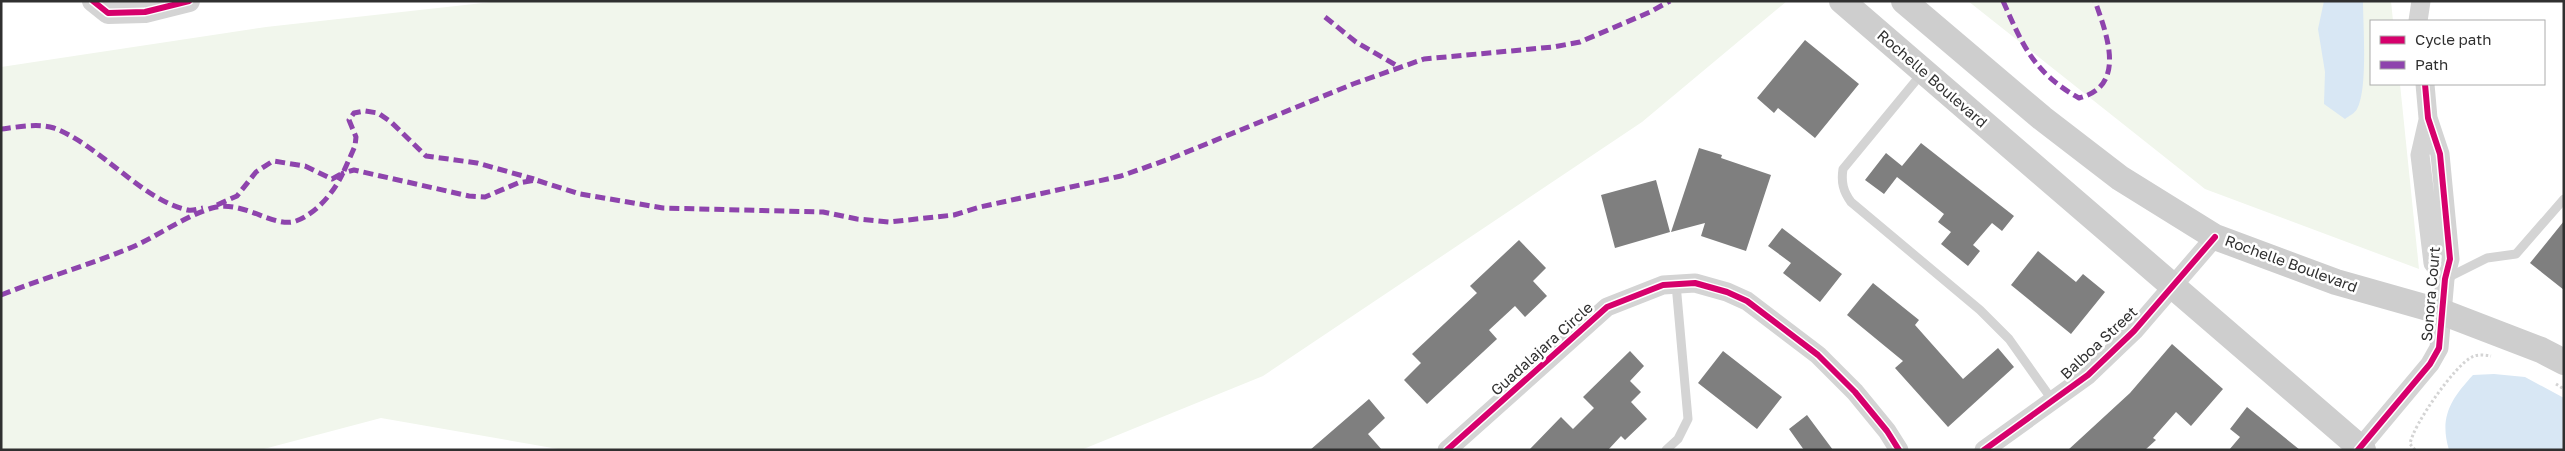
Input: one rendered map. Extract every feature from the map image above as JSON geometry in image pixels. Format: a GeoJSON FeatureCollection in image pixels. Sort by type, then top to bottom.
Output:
{"type":"FeatureCollection","features":[{"type":"Feature","properties":{"kind":"main road","name":"Rochelle Boulevard"},"geometry":{"type":"LineString","coordinates":[[1842,1],[2174,286],[2360,449]]}},
{"type":"Feature","properties":{"kind":"main road","name":"Rochelle Boulevard"},"geometry":{"type":"LineString","coordinates":[[1904,1],[2042,118],[2120,178],[2215,237],[2336,282],[2442,312],[2541,350],[2557,371]]}},
{"type":"Feature","properties":{"kind":"street"},"geometry":{"type":"LineString","coordinates":[[93,1],[108,13],[145,12],[189,1]]}},
{"type":"Feature","properties":{"kind":"street"},"geometry":{"type":"LineString","coordinates":[[2418,20],[2421,1]]}},
{"type":"Feature","properties":{"kind":"street","name":"Sonora Court"},"geometry":{"type":"LineString","coordinates":[[2360,449],[2430,364],[2439,348],[2445,279],[2450,259],[2440,154],[2428,118],[2425,85]]}},
{"type":"Feature","properties":{"kind":"street","name":"Balboa Street"},"geometry":{"type":"LineString","coordinates":[[1984,450],[2088,375],[2134,331],[2215,237]]}},
{"type":"Feature","properties":{"kind":"street","name":"Guadalajara Circle"},"geometry":{"type":"LineString","coordinates":[[1447,450],[1607,307],[1663,285],[1695,283],[1727,292],[1747,301],[1818,355],[1855,392],[1887,431],[1899,450]]}},
{"type":"Feature","properties":{"kind":"lane"},"geometry":{"type":"LineString","coordinates":[[1923,72],[1843,168],[1841,181],[1845,194],[1851,202],[1997,328],[2009,340],[2053,401]]}},
{"type":"Feature","properties":{"kind":"lane"},"geometry":{"type":"LineString","coordinates":[[2445,279],[2487,258],[2516,254],[2564,199]]}},
{"type":"Feature","properties":{"kind":"lane"},"geometry":{"type":"LineString","coordinates":[[1666,450],[1678,439],[1688,419],[1676,284]]}},
{"type":"Feature","properties":{"kind":"path"},"geometry":{"type":"LineString","coordinates":[[2415,450],[2410,444],[2417,423],[2463,362],[2474,355],[2497,358]]}},
{"type":"Feature","properties":{"kind":"path"},"geometry":{"type":"LineString","coordinates":[[2557,371],[2564,389]]}},
{"type":"Feature","properties":{"kind":"shaded area"},"geometry":{"type":"Polygon","coordinates":[[[501,1],[1787,1],[1642,122],[1263,376],[1081,450],[564,450],[381,418],[260,450],[1,450],[1,67],[266,27],[501,1]]]}},
{"type":"Feature","properties":{"kind":"shaded area"},"geometry":{"type":"Polygon","coordinates":[[[1968,1],[2391,1],[2393,20],[2370,20],[2370,85],[2400,85],[2419,269],[2205,189],[1968,1]]]}},
{"type":"Feature","properties":{"kind":"water"},"geometry":{"type":"Polygon","coordinates":[[[2324,1],[2363,1],[2363,87],[2357,109],[2345,119],[2324,104],[2325,72],[2318,29],[2324,1]]]}},
{"type":"Feature","properties":{"kind":"water"},"geometry":{"type":"Polygon","coordinates":[[[2494,374],[2525,377],[2564,398],[2564,450],[2449,450],[2445,428],[2446,418],[2453,401],[2473,375],[2494,374]]]}},
{"type":"Feature","properties":{"kind":"building"},"geometry":{"type":"Polygon","coordinates":[[[1805,40],[1859,84],[1815,138],[1778,108],[1774,113],[1757,98],[1805,40]]]}},
{"type":"Feature","properties":{"kind":"building"},"geometry":{"type":"Polygon","coordinates":[[[1921,143],[2014,216],[2002,231],[1992,223],[1973,245],[1980,251],[1968,266],[1941,244],[1951,232],[1938,222],[1944,214],[1897,177],[1884,194],[1865,180],[1886,153],[1902,166],[1921,143]]]}},
{"type":"Feature","properties":{"kind":"building"},"geometry":{"type":"Polygon","coordinates":[[[1699,148],[1722,155],[1721,158],[1771,175],[1746,251],[1701,236],[1705,223],[1671,232],[1699,148]]]}},
{"type":"Feature","properties":{"kind":"building"},"geometry":{"type":"Polygon","coordinates":[[[1656,180],[1670,232],[1615,248],[1601,195],[1656,180]]]}},
{"type":"Feature","properties":{"kind":"building"},"geometry":{"type":"Polygon","coordinates":[[[2564,221],[2564,290],[2530,263],[2564,221]]]}},
{"type":"Feature","properties":{"kind":"building"},"geometry":{"type":"Polygon","coordinates":[[[1782,228],[1842,274],[1820,302],[1783,273],[1791,263],[1768,246],[1782,228]]]}},
{"type":"Feature","properties":{"kind":"building"},"geometry":{"type":"Polygon","coordinates":[[[1519,240],[1546,268],[1533,281],[1547,296],[1525,317],[1515,306],[1489,330],[1497,339],[1427,404],[1404,380],[1421,363],[1412,354],[1477,293],[1470,286],[1519,240]]]}},
{"type":"Feature","properties":{"kind":"building"},"geometry":{"type":"Polygon","coordinates":[[[2038,251],[2076,282],[2083,274],[2105,292],[2071,334],[2011,285],[2038,251]]]}},
{"type":"Feature","properties":{"kind":"building"},"geometry":{"type":"Polygon","coordinates":[[[1873,283],[1919,320],[1915,325],[1963,379],[1998,348],[2014,367],[1948,427],[1895,368],[1903,361],[1847,315],[1873,283]]]}},
{"type":"Feature","properties":{"kind":"building"},"geometry":{"type":"Polygon","coordinates":[[[2172,344],[2223,389],[2191,426],[2176,412],[2153,438],[2156,440],[2145,450],[2068,450],[2130,393],[2172,344]]]}},
{"type":"Feature","properties":{"kind":"building"},"geometry":{"type":"Polygon","coordinates":[[[1630,351],[1644,366],[1630,381],[1641,392],[1631,402],[1647,419],[1625,440],[1621,436],[1608,450],[1529,450],[1561,417],[1573,429],[1594,408],[1583,397],[1630,351]]]}},
{"type":"Feature","properties":{"kind":"building"},"geometry":{"type":"Polygon","coordinates":[[[1723,351],[1782,397],[1757,429],[1698,383],[1723,351]]]}},
{"type":"Feature","properties":{"kind":"building"},"geometry":{"type":"Polygon","coordinates":[[[1369,399],[1385,418],[1368,434],[1382,450],[1310,450],[1369,399]]]}},
{"type":"Feature","properties":{"kind":"building"},"geometry":{"type":"Polygon","coordinates":[[[2247,407],[2300,450],[2229,450],[2240,437],[2230,429],[2247,407]]]}},
{"type":"Feature","properties":{"kind":"building"},"geometry":{"type":"Polygon","coordinates":[[[1807,415],[1833,450],[1804,450],[1789,429],[1807,415]]]}},
{"type":"Feature","properties":{"kind":"marked path"},"geometry":{"type":"LineString","coordinates":[[1,295],[137,245],[193,215],[212,208],[235,207],[278,221],[296,221],[311,213],[324,201],[343,173],[354,170],[469,196],[485,197],[518,183],[536,180],[580,194],[663,208],[823,212],[857,219],[889,222],[954,215],[980,207],[1121,176],[1172,158],[1353,84],[1424,59],[1553,47],[1580,42],[1650,12],[1670,1]]}},
{"type":"Feature","properties":{"kind":"marked path"},"geometry":{"type":"LineString","coordinates":[[2003,1],[2024,45],[2040,68],[2051,79],[2079,98],[2094,92],[2103,83],[2108,71],[2110,58],[2108,43],[2095,1]]}},
{"type":"Feature","properties":{"kind":"marked path"},"geometry":{"type":"LineString","coordinates":[[1325,17],[1356,42],[1399,67]]}},
{"type":"Feature","properties":{"kind":"marked path"},"geometry":{"type":"LineString","coordinates":[[217,205],[237,196],[256,172],[273,161],[305,166],[332,179],[343,173],[355,146],[356,137],[349,120],[354,113],[365,111],[378,113],[391,122],[426,156],[477,163],[534,179]]}},
{"type":"Feature","properties":{"kind":"marked path"},"geometry":{"type":"LineString","coordinates":[[1,129],[21,126],[54,128],[88,147],[138,185],[171,205],[188,210],[203,208]]}},
{"type":"Feature","properties":{"kind":"cycle path"},"geometry":{"type":"LineString","coordinates":[[93,1],[108,13],[145,12],[189,1]]}},
{"type":"Feature","properties":{"kind":"cycle path"},"geometry":{"type":"LineString","coordinates":[[2358,450],[2430,364],[2439,348],[2445,279],[2450,259],[2440,154],[2428,118],[2425,85]]}},
{"type":"Feature","properties":{"kind":"cycle path"},"geometry":{"type":"LineString","coordinates":[[1984,450],[2088,375],[2134,331],[2215,237]]}},
{"type":"Feature","properties":{"kind":"cycle path"},"geometry":{"type":"LineString","coordinates":[[1447,450],[1607,307],[1663,285],[1695,283],[1727,292],[1747,301],[1818,355],[1855,392],[1887,431],[1899,450]]}}]}
